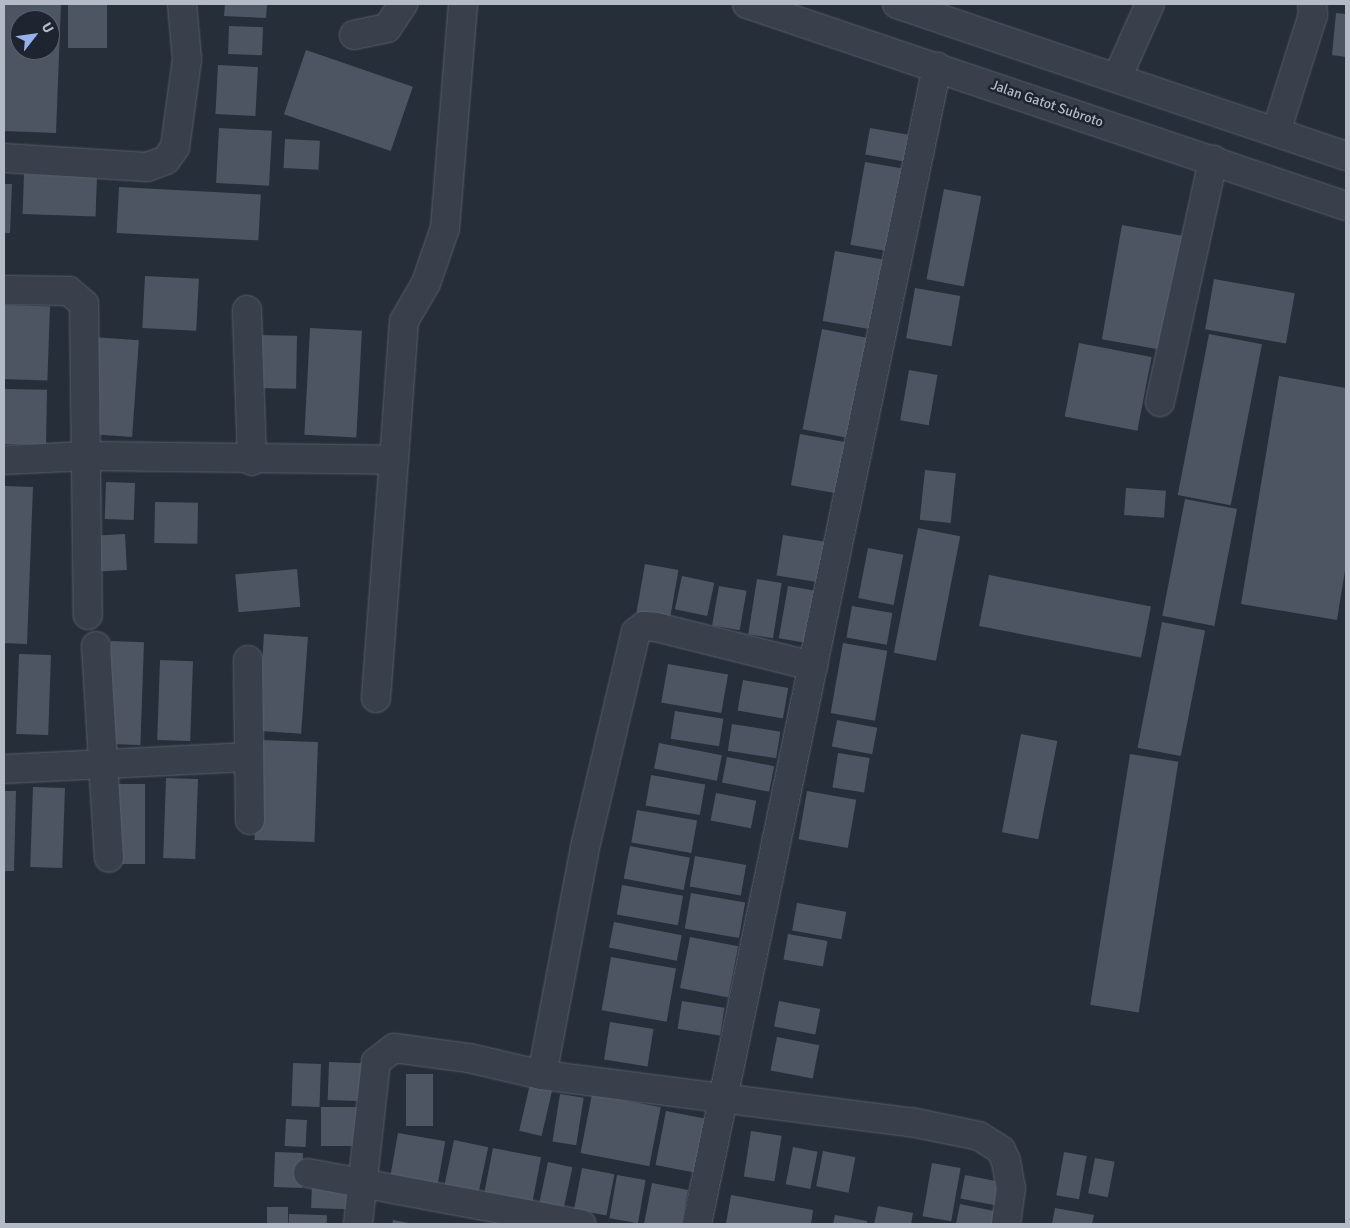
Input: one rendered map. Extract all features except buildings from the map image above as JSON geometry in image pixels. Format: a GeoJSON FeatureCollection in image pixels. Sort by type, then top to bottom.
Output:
{"type":"FeatureCollection","features":[{"type":"Feature","properties":{"kind":"street"},"geometry":{"type":"LineString","coordinates":[[4,158],[147,167],[166,160],[175,147],[187,59],[182,4]]}},
{"type":"Feature","properties":{"kind":"street"},"geometry":{"type":"LineString","coordinates":[[354,35],[387,28],[403,4]]}},
{"type":"Feature","properties":{"kind":"street"},"geometry":{"type":"LineString","coordinates":[[376,698],[404,322],[438,254],[445,228],[464,4]]}},
{"type":"Feature","properties":{"kind":"street","name":"Jalan Gatot Subroto"},"geometry":{"type":"LineString","coordinates":[[747,4],[1346,206]]}},
{"type":"Feature","properties":{"kind":"street"},"geometry":{"type":"LineString","coordinates":[[898,4],[1346,156]]}},
{"type":"Feature","properties":{"kind":"street"},"geometry":{"type":"LineString","coordinates":[[1117,78],[1150,4]]}},
{"type":"Feature","properties":{"kind":"street"},"geometry":{"type":"LineString","coordinates":[[1276,132],[1313,15],[1312,4]]}},
{"type":"Feature","properties":{"kind":"street"},"geometry":{"type":"LineString","coordinates":[[697,1224],[725,1098],[812,666],[937,67]]}},
{"type":"Feature","properties":{"kind":"street"},"geometry":{"type":"LineString","coordinates":[[1160,402],[1213,160]]}},
{"type":"Feature","properties":{"kind":"street"},"geometry":{"type":"LineString","coordinates":[[4,290],[69,291],[84,304],[88,615]]}},
{"type":"Feature","properties":{"kind":"street"},"geometry":{"type":"LineString","coordinates":[[247,310],[252,461]]}},
{"type":"Feature","properties":{"kind":"street"},"geometry":{"type":"LineString","coordinates":[[4,460],[87,456],[252,461],[394,460]]}},
{"type":"Feature","properties":{"kind":"street"},"geometry":{"type":"LineString","coordinates":[[542,1075],[586,843],[636,632],[644,626],[656,627],[812,666]]}},
{"type":"Feature","properties":{"kind":"street"},"geometry":{"type":"LineString","coordinates":[[96,646],[102,764],[110,858]]}},
{"type":"Feature","properties":{"kind":"street"},"geometry":{"type":"LineString","coordinates":[[248,660],[250,820]]}},
{"type":"Feature","properties":{"kind":"street"},"geometry":{"type":"LineString","coordinates":[[4,769],[249,757]]}},
{"type":"Feature","properties":{"kind":"street"},"geometry":{"type":"LineString","coordinates":[[358,1224],[361,1183],[376,1062],[386,1051],[394,1048],[469,1058],[542,1075],[725,1098],[979,1136],[1001,1150],[1006,1161],[1011,1188],[1006,1224]]}},
{"type":"Feature","properties":{"kind":"street"},"geometry":{"type":"LineString","coordinates":[[308,1173],[581,1224]]}}]}
